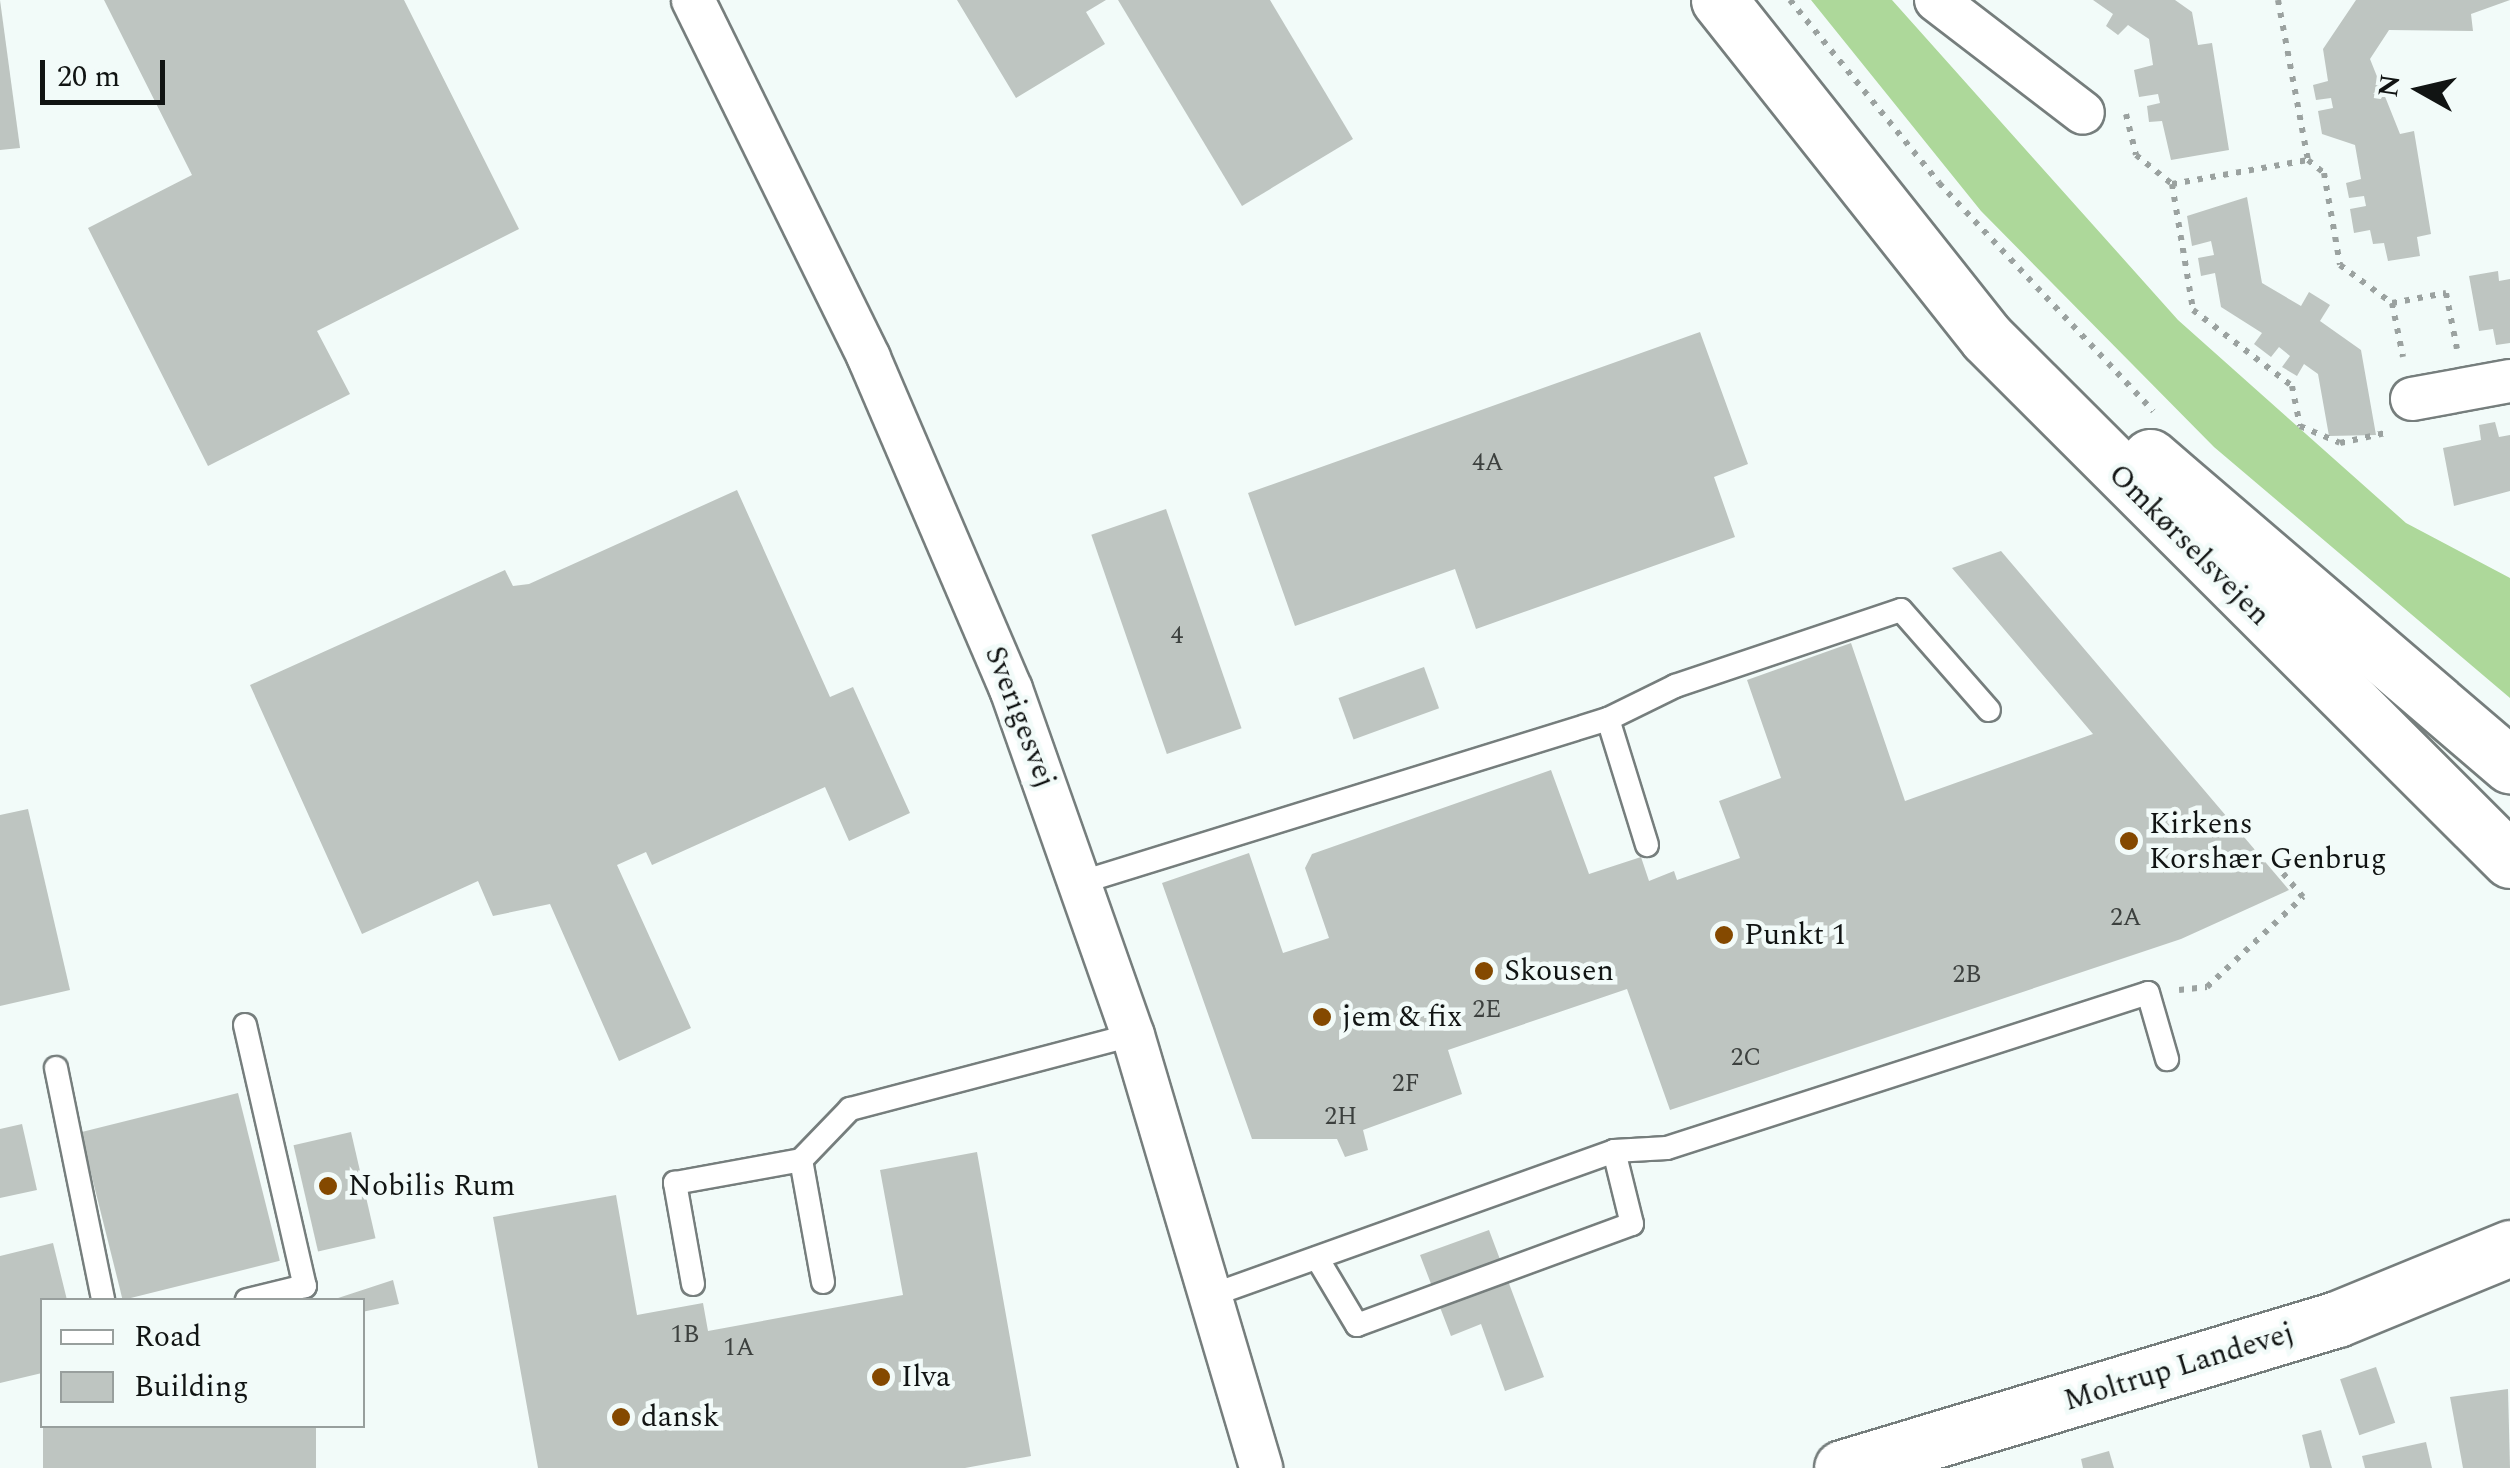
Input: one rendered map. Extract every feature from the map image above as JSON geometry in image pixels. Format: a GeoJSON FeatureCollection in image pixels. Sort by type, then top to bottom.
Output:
{"type":"FeatureCollection","features":[{"type":"Feature","properties":{"kind":"main road","name":"Omkørselsvejen"},"geometry":{"type":"LineString","coordinates":[[1719,0],[1891,209],[1987,338],[2384,741],[2510,860]]}},
{"type":"Feature","properties":{"kind":"main road","name":"Omkørselsvejen"},"geometry":{"type":"LineString","coordinates":[[1891,209],[2276,572],[2510,766]]}},
{"type":"Feature","properties":{"kind":"main road"},"geometry":{"type":"LineString","coordinates":[[2384,741],[2510,819]]}},
{"type":"Feature","properties":{"kind":"main road","name":"Moltrup Landevej"},"geometry":{"type":"LineString","coordinates":[[1865,1464],[2337,1319],[2510,1248]]}},
{"type":"Feature","properties":{"kind":"street","name":"Sverigesvej"},"geometry":{"type":"LineString","coordinates":[[693,0],[934,500],[1082,882],[1215,1294],[1261,1468]]}},
{"type":"Feature","properties":{"kind":"street"},"geometry":{"type":"LineString","coordinates":[[1936,0],[2084,113]]}},
{"type":"Feature","properties":{"kind":"street"},"geometry":{"type":"LineString","coordinates":[[2412,400],[2510,381]]}},
{"type":"Feature","properties":{"kind":"lane"},"geometry":{"type":"LineString","coordinates":[[1082,882],[1608,718],[1675,686],[1902,610],[1989,710]]}},
{"type":"Feature","properties":{"kind":"lane"},"geometry":{"type":"LineString","coordinates":[[1608,718],[1647,845]]}},
{"type":"Feature","properties":{"kind":"lane"},"geometry":{"type":"LineString","coordinates":[[1215,1294],[1614,1151],[1667,1148],[2148,993],[2168,1058]]}},
{"type":"Feature","properties":{"kind":"lane"},"geometry":{"type":"LineString","coordinates":[[246,1024],[305,1286],[255,1298]]}},
{"type":"Feature","properties":{"kind":"lane"},"geometry":{"type":"LineString","coordinates":[[693,1284],[675,1183],[801,1160],[850,1109],[1133,1036]]}},
{"type":"Feature","properties":{"kind":"lane"},"geometry":{"type":"LineString","coordinates":[[56,1068],[103,1298]]}},
{"type":"Feature","properties":{"kind":"lane"},"geometry":{"type":"LineString","coordinates":[[1317,1258],[1356,1325],[1632,1224],[1614,1151]]}},
{"type":"Feature","properties":{"kind":"lane"},"geometry":{"type":"LineString","coordinates":[[801,1160],[823,1282]]}},
{"type":"Feature","properties":{"kind":"path"},"geometry":{"type":"LineString","coordinates":[[1790,0],[1939,183],[2160,418]]}},
{"type":"Feature","properties":{"kind":"path"},"geometry":{"type":"LineString","coordinates":[[2084,113],[2125,109],[2136,154],[2172,184],[2192,310],[2292,386],[2300,426],[2340,443],[2382,435],[2408,424],[2412,400],[2392,303],[2340,265],[2324,173],[2308,160],[2278,0]]}},
{"type":"Feature","properties":{"kind":"path"},"geometry":{"type":"LineString","coordinates":[[2172,184],[2308,160]]}},
{"type":"Feature","properties":{"kind":"path"},"geometry":{"type":"LineString","coordinates":[[2392,303],[2446,292],[2464,390]]}},
{"type":"Feature","properties":{"kind":"path"},"geometry":{"type":"LineString","coordinates":[[2148,993],[2207,987],[2303,897],[2271,859]]}},
{"type":"Feature","properties":{"kind":"green space"},"geometry":{"type":"Polygon","coordinates":[[[1811,0],[1892,0],[2178,320],[2406,523],[2510,578],[2510,698],[2214,447],[1981,211],[1811,0]]]}},
{"type":"Feature","properties":{"kind":"building"},"geometry":{"type":"Polygon","coordinates":[[[0,0],[20,148],[0,150],[0,0]]]}},
{"type":"Feature","properties":{"kind":"building"},"geometry":{"type":"Polygon","coordinates":[[[104,0],[404,0],[519,229],[317,331],[350,394],[208,466],[88,228],[192,175],[104,0]]]}},
{"type":"Feature","properties":{"kind":"building"},"geometry":{"type":"Polygon","coordinates":[[[957,0],[1106,0],[1086,12],[1105,44],[1016,98],[957,0]]]}},
{"type":"Feature","properties":{"kind":"building"},"geometry":{"type":"Polygon","coordinates":[[[1118,0],[1270,0],[1353,139],[1242,206],[1118,0]]]}},
{"type":"Feature","properties":{"kind":"building"},"geometry":{"type":"Polygon","coordinates":[[[2093,0],[2175,0],[2192,12],[2198,45],[2212,43],[2229,150],[2171,160],[2162,121],[2149,122],[2147,106],[2160,103],[2158,94],[2139,97],[2134,70],[2153,65],[2149,39],[2128,25],[2118,35],[2106,26],[2113,14],[2093,0]]]}},
{"type":"Feature","properties":{"kind":"building"},"geometry":{"type":"Polygon","coordinates":[[[2356,0],[2510,0],[2471,14],[2473,31],[2389,30],[2370,59],[2400,134],[2414,131],[2431,234],[2417,237],[2420,256],[2388,261],[2384,243],[2373,244],[2370,230],[2354,233],[2350,209],[2366,206],[2364,196],[2349,198],[2346,183],[2361,179],[2355,145],[2322,134],[2318,111],[2333,108],[2331,98],[2316,100],[2313,85],[2328,81],[2323,49],[2356,0]]]}},
{"type":"Feature","properties":{"kind":"building"},"geometry":{"type":"Polygon","coordinates":[[[2247,197],[2262,283],[2301,306],[2309,292],[2330,305],[2320,321],[2361,350],[2376,435],[2329,436],[2318,374],[2304,364],[2297,376],[2282,367],[2290,356],[2279,347],[2271,357],[2254,344],[2262,333],[2221,307],[2215,273],[2201,276],[2198,258],[2214,255],[2211,241],[2192,246],[2187,216],[2247,197]]]}},
{"type":"Feature","properties":{"kind":"building"},"geometry":{"type":"Polygon","coordinates":[[[2498,271],[2499,281],[2510,279],[2510,343],[2496,345],[2493,329],[2479,331],[2469,276],[2498,271]]]}},
{"type":"Feature","properties":{"kind":"building"},"geometry":{"type":"Polygon","coordinates":[[[1700,332],[1748,464],[1714,477],[1735,537],[1476,629],[1455,569],[1295,626],[1248,493],[1700,332]]]}},
{"type":"Feature","properties":{"kind":"building"},"geometry":{"type":"Polygon","coordinates":[[[2495,422],[2499,437],[2510,435],[2510,491],[2454,506],[2443,448],[2481,440],[2479,425],[2495,422]]]}},
{"type":"Feature","properties":{"kind":"building"},"geometry":{"type":"Polygon","coordinates":[[[737,490],[830,697],[853,687],[910,813],[849,841],[825,787],[652,865],[646,852],[617,865],[691,1028],[619,1061],[550,904],[493,916],[478,881],[362,934],[250,685],[505,570],[513,586],[529,584],[737,490]]]}},
{"type":"Feature","properties":{"kind":"building"},"geometry":{"type":"Polygon","coordinates":[[[1166,509],[1242,728],[1167,754],[1091,535],[1166,509]]]}},
{"type":"Feature","properties":{"kind":"building"},"geometry":{"type":"Polygon","coordinates":[[[2001,551],[2289,890],[2181,939],[1670,1110],[1627,989],[1448,1050],[1462,1094],[1363,1130],[1368,1150],[1345,1157],[1337,1139],[1252,1139],[1162,883],[1249,853],[1283,953],[1329,938],[1305,868],[1312,854],[1551,770],[1589,874],[1641,857],[1649,881],[1674,871],[1677,880],[1740,858],[1719,801],[1781,778],[1747,680],[1851,643],[1905,801],[2093,734],[1952,568],[2001,551]]]}},
{"type":"Feature","properties":{"kind":"building"},"geometry":{"type":"Polygon","coordinates":[[[1424,667],[1439,708],[1354,739],[1338,698],[1424,667]]]}},
{"type":"Feature","properties":{"kind":"building"},"geometry":{"type":"Polygon","coordinates":[[[28,809],[70,990],[0,1006],[0,815],[28,809]]]}},
{"type":"Feature","properties":{"kind":"building"},"geometry":{"type":"Polygon","coordinates":[[[238,1093],[280,1261],[122,1298],[81,1132],[238,1093]]]}},
{"type":"Feature","properties":{"kind":"building"},"geometry":{"type":"Polygon","coordinates":[[[22,1124],[37,1190],[0,1198],[0,1129],[22,1124]]]}},
{"type":"Feature","properties":{"kind":"building"},"geometry":{"type":"Polygon","coordinates":[[[351,1132],[376,1238],[318,1251],[294,1145],[351,1132]]]}},
{"type":"Feature","properties":{"kind":"building"},"geometry":{"type":"Polygon","coordinates":[[[977,1152],[1031,1456],[965,1468],[538,1468],[493,1217],[616,1195],[637,1315],[703,1303],[708,1331],[903,1295],[880,1170],[977,1152]]]}},
{"type":"Feature","properties":{"kind":"building"},"geometry":{"type":"Polygon","coordinates":[[[1489,1230],[1544,1377],[1505,1391],[1481,1324],[1451,1336],[1420,1255],[1489,1230]]]}},
{"type":"Feature","properties":{"kind":"building"},"geometry":{"type":"Polygon","coordinates":[[[53,1243],[67,1298],[40,1298],[40,1373],[0,1383],[0,1256],[53,1243]]]}},
{"type":"Feature","properties":{"kind":"building"},"geometry":{"type":"Polygon","coordinates":[[[393,1280],[399,1304],[365,1311],[365,1298],[338,1298],[393,1280]]]}},
{"type":"Feature","properties":{"kind":"building"},"geometry":{"type":"Polygon","coordinates":[[[2376,1367],[2395,1423],[2359,1435],[2340,1379],[2376,1367]]]}},
{"type":"Feature","properties":{"kind":"building"},"geometry":{"type":"Polygon","coordinates":[[[2508,1389],[2510,1468],[2463,1468],[2450,1397],[2508,1389]]]}},
{"type":"Feature","properties":{"kind":"building"},"geometry":{"type":"Polygon","coordinates":[[[43,1428],[316,1428],[316,1468],[43,1468],[43,1428]]]}},
{"type":"Feature","properties":{"kind":"building"},"geometry":{"type":"Polygon","coordinates":[[[2321,1430],[2332,1468],[2310,1468],[2302,1435],[2321,1430]]]}},
{"type":"Feature","properties":{"kind":"building"},"geometry":{"type":"Polygon","coordinates":[[[2426,1442],[2432,1468],[2365,1468],[2362,1456],[2426,1442]]]}},
{"type":"Feature","properties":{"kind":"building"},"geometry":{"type":"Polygon","coordinates":[[[2109,1451],[2114,1468],[2083,1468],[2081,1459],[2109,1451]]]}},
{"type":"Feature","properties":{"kind":"place","name":"Kirkens Korshær Genbrug"},"geometry":{"type":"Point","coordinates":[2129,841]}},
{"type":"Feature","properties":{"kind":"place","name":"Punkt 1"},"geometry":{"type":"Point","coordinates":[1724,935]}},
{"type":"Feature","properties":{"kind":"place","name":"Skousen"},"geometry":{"type":"Point","coordinates":[1484,971]}},
{"type":"Feature","properties":{"kind":"place","name":"jem & fix"},"geometry":{"type":"Point","coordinates":[1322,1017]}},
{"type":"Feature","properties":{"kind":"place","name":"Nobilis Rum"},"geometry":{"type":"Point","coordinates":[328,1186]}},
{"type":"Feature","properties":{"kind":"place","name":"Ilva"},"geometry":{"type":"Point","coordinates":[881,1377]}},
{"type":"Feature","properties":{"kind":"place","name":"dansk"},"geometry":{"type":"Point","coordinates":[621,1417]}}]}
